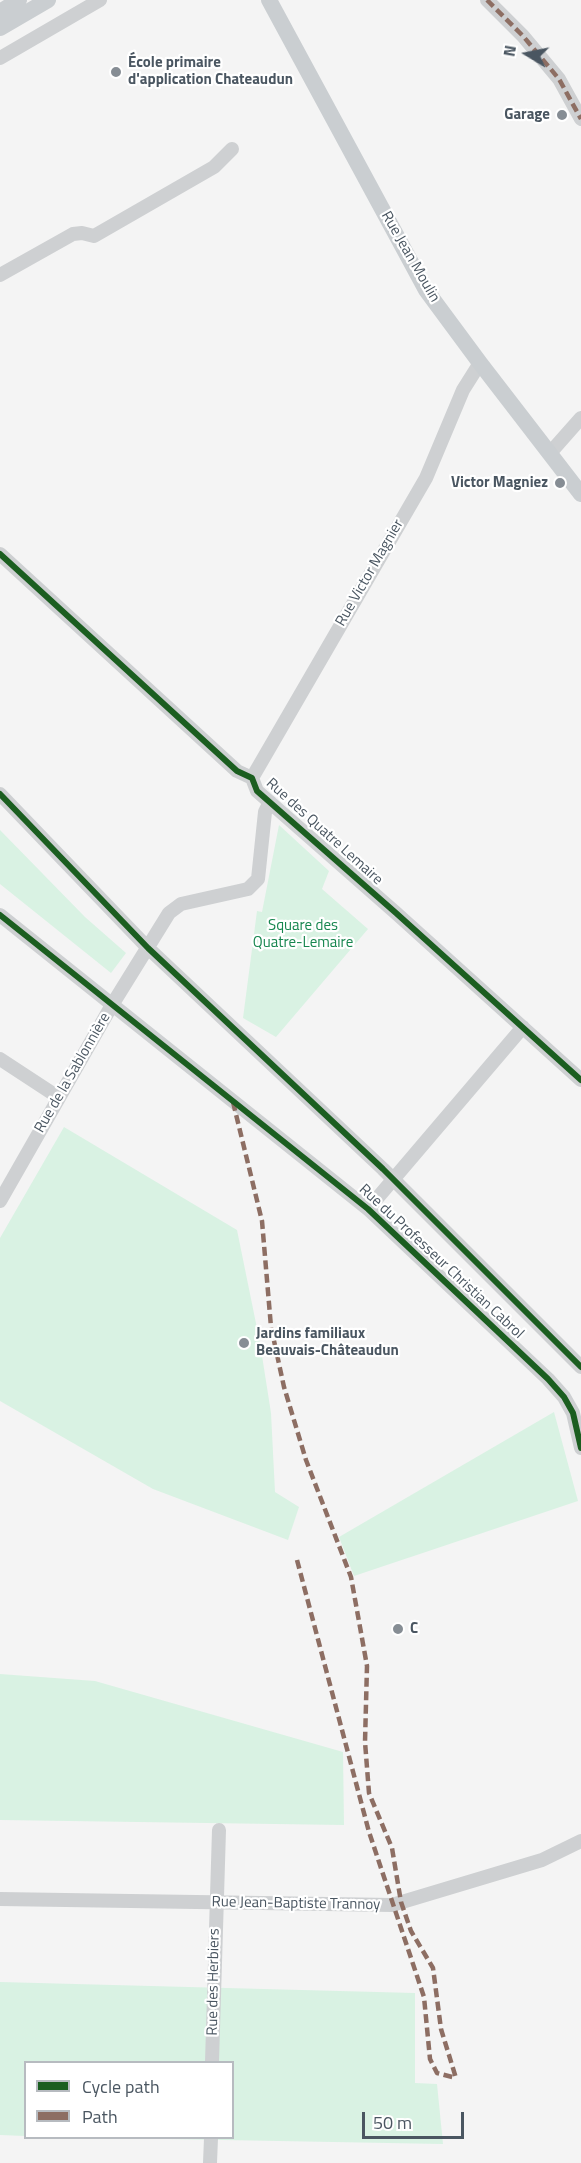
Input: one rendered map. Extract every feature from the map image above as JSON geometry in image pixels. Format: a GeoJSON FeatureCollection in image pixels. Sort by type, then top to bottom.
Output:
{"type":"FeatureCollection","features":[{"type":"Feature","properties":{"kind":"main road"},"geometry":{"type":"LineString","coordinates":[[0,12],[19,0]]}},
{"type":"Feature","properties":{"kind":"main road"},"geometry":{"type":"LineString","coordinates":[[0,28],[48,0]]}},
{"type":"Feature","properties":{"kind":"main road","name":"Rue Jean Moulin"},"geometry":{"type":"LineString","coordinates":[[269,0],[426,290],[581,494]]}},
{"type":"Feature","properties":{"kind":"street"},"geometry":{"type":"LineString","coordinates":[[0,58],[100,0]]}},
{"type":"Feature","properties":{"kind":"street"},"geometry":{"type":"LineString","coordinates":[[487,0],[524,36],[559,78],[581,119]]}},
{"type":"Feature","properties":{"kind":"street"},"geometry":{"type":"LineString","coordinates":[[0,275],[73,234],[82,233],[94,236],[214,167],[232,149]]}},
{"type":"Feature","properties":{"kind":"street","name":"Rue Victor Magnier"},"geometry":{"type":"LineString","coordinates":[[252,778],[426,478],[463,390],[480,363]]}},
{"type":"Feature","properties":{"kind":"street"},"geometry":{"type":"LineString","coordinates":[[550,453],[581,418]]}},
{"type":"Feature","properties":{"kind":"street","name":"Rue des Quatre Lemaire"},"geometry":{"type":"LineString","coordinates":[[0,554],[237,771],[252,778],[257,791],[581,1080]]}},
{"type":"Feature","properties":{"kind":"street"},"geometry":{"type":"LineString","coordinates":[[0,794],[148,948],[393,1180],[581,1367]]}},
{"type":"Feature","properties":{"kind":"street","name":"Rue de la Sablonnière"},"geometry":{"type":"LineString","coordinates":[[0,1201],[58,1097],[169,913],[181,903],[248,889],[258,879],[265,812],[270,802]]}},
{"type":"Feature","properties":{"kind":"street","name":"Rue du Professeur Christian Cabrol"},"geometry":{"type":"LineString","coordinates":[[0,915],[369,1209],[548,1379],[564,1397],[573,1413],[581,1448]]}},
{"type":"Feature","properties":{"kind":"street"},"geometry":{"type":"LineString","coordinates":[[369,1209],[523,1027]]}},
{"type":"Feature","properties":{"kind":"street"},"geometry":{"type":"LineString","coordinates":[[0,1059],[58,1097]]}},
{"type":"Feature","properties":{"kind":"street","name":"Rue des Herbiers"},"geometry":{"type":"LineString","coordinates":[[212,2061],[219,1830]]}},
{"type":"Feature","properties":{"kind":"street","name":"Rue Jean-Baptiste Trannoy"},"geometry":{"type":"LineString","coordinates":[[0,1899],[392,1905],[542,1860],[581,1841]]}},
{"type":"Feature","properties":{"kind":"street"},"geometry":{"type":"LineString","coordinates":[[210,2163],[211,2139]]}},
{"type":"Feature","properties":{"kind":"green space","name":"Square des Quatre-Lemaire"},"geometry":{"type":"Polygon","coordinates":[[[279,825],[329,871],[322,889],[368,929],[276,1037],[243,1018],[257,911],[262,912],[279,825]]]}},
{"type":"Feature","properties":{"kind":"green space"},"geometry":{"type":"Polygon","coordinates":[[[0,830],[85,917],[126,953],[111,973],[0,884],[0,830]]]}},
{"type":"Feature","properties":{"kind":"green space"},"geometry":{"type":"Polygon","coordinates":[[[64,1127],[237,1230],[260,1343],[271,1413],[275,1492],[299,1507],[288,1540],[153,1489],[0,1401],[0,1238],[64,1127]]]}},
{"type":"Feature","properties":{"kind":"green space"},"geometry":{"type":"Polygon","coordinates":[[[554,1412],[578,1501],[354,1576],[339,1537],[554,1412]]]}},
{"type":"Feature","properties":{"kind":"green space"},"geometry":{"type":"Polygon","coordinates":[[[0,1674],[95,1681],[343,1752],[344,1825],[0,1820],[0,1674]]]}},
{"type":"Feature","properties":{"kind":"green space"},"geometry":{"type":"Polygon","coordinates":[[[0,1982],[415,1993],[415,2083],[437,2084],[443,2144],[168,2139],[234,2139],[234,2061],[24,2061],[24,2136],[0,2135],[0,1982]]]}},
{"type":"Feature","properties":{"kind":"marked path"},"geometry":{"type":"LineString","coordinates":[[487,0],[523,36],[559,79],[581,119]]}},
{"type":"Feature","properties":{"kind":"marked path"},"geometry":{"type":"LineString","coordinates":[[233,1102],[262,1221],[271,1327],[284,1387],[306,1460],[351,1577],[367,1666],[365,1742],[369,1793],[392,1848],[401,1902],[411,1931],[433,1968],[441,2029],[456,2078]]}},
{"type":"Feature","properties":{"kind":"marked path"},"geometry":{"type":"LineString","coordinates":[[297,1560],[369,1832],[424,1997],[430,2059],[437,2073],[456,2078]]}},
{"type":"Feature","properties":{"kind":"cycle path"},"geometry":{"type":"LineString","coordinates":[[0,554],[237,771],[252,778],[257,791],[581,1080]]}},
{"type":"Feature","properties":{"kind":"cycle path"},"geometry":{"type":"LineString","coordinates":[[0,794],[148,948],[383,1169],[581,1367]]}},
{"type":"Feature","properties":{"kind":"cycle path"},"geometry":{"type":"LineString","coordinates":[[0,915],[368,1209],[548,1379],[564,1397],[573,1413],[581,1448]]}},
{"type":"Feature","properties":{"kind":"place","name":"École primaire d'application Chateaudun"},"geometry":{"type":"Point","coordinates":[116,72]}},
{"type":"Feature","properties":{"kind":"place","name":"Garage"},"geometry":{"type":"Point","coordinates":[562,115]}},
{"type":"Feature","properties":{"kind":"place","name":"Victor Magniez"},"geometry":{"type":"Point","coordinates":[560,483]}},
{"type":"Feature","properties":{"kind":"place","name":"Jardins familiaux Beauvais-Châteaudun"},"geometry":{"type":"Point","coordinates":[244,1343]}},
{"type":"Feature","properties":{"kind":"place","name":"C"},"geometry":{"type":"Point","coordinates":[398,1629]}}]}
